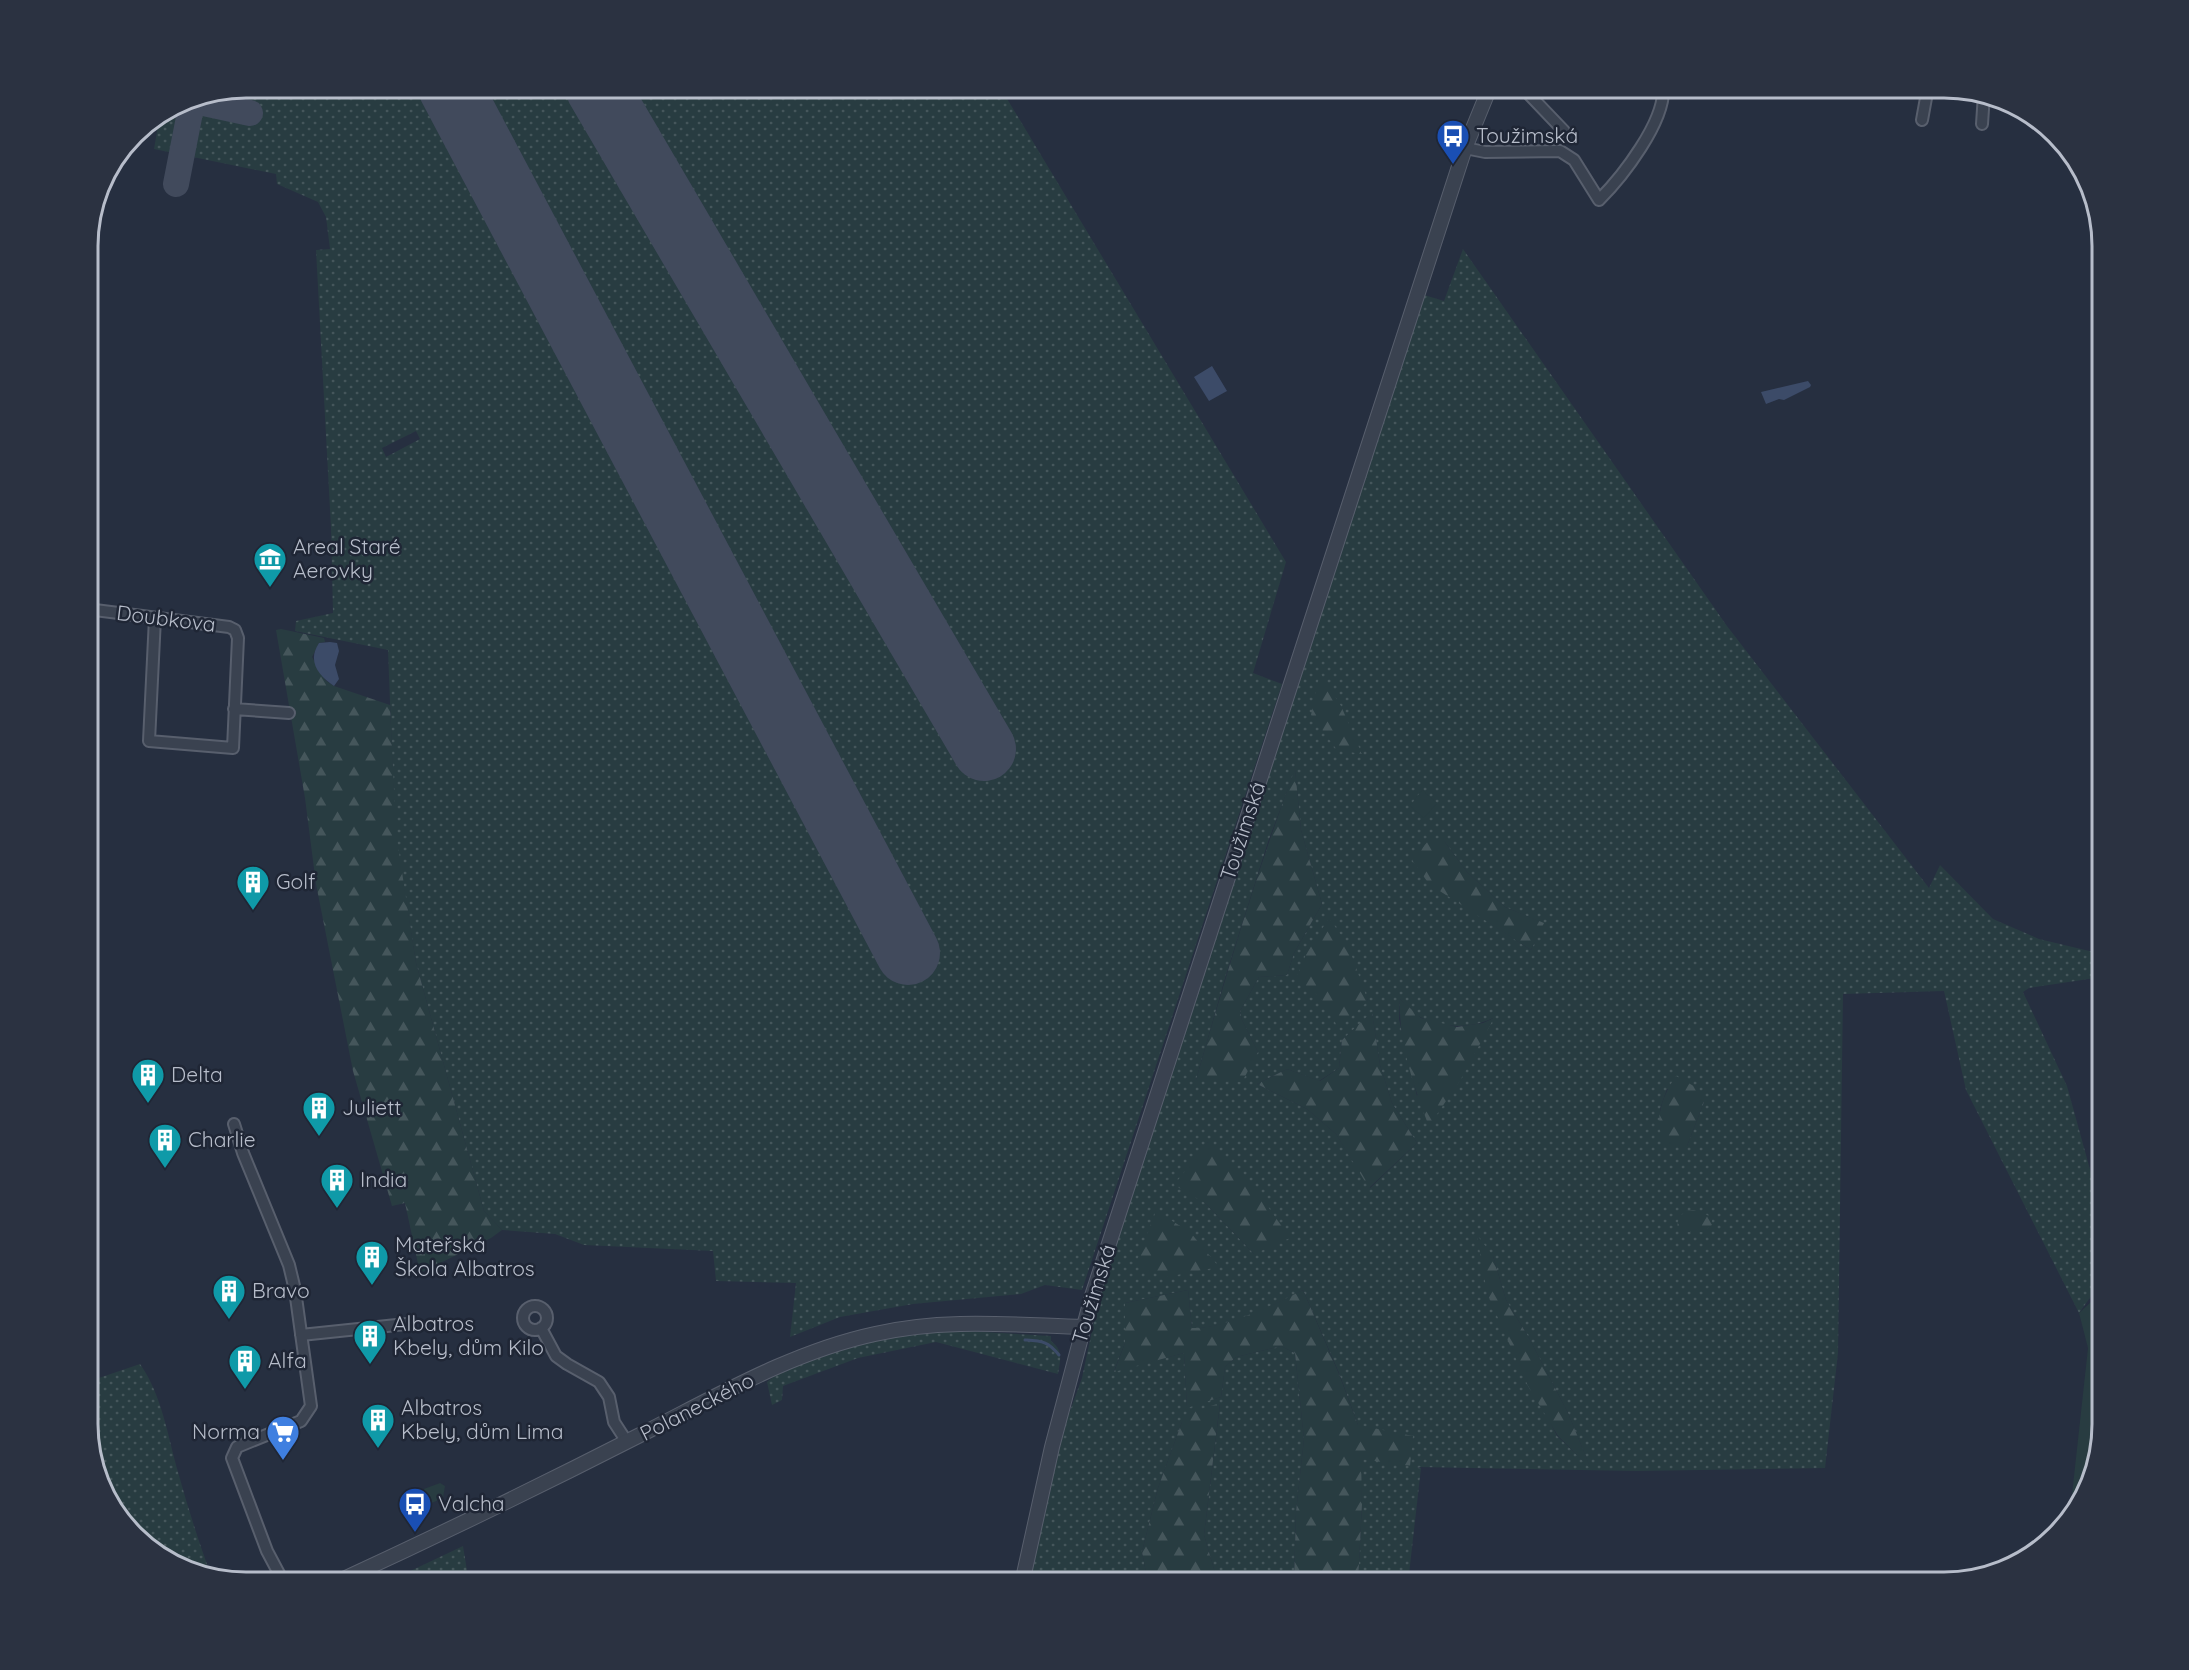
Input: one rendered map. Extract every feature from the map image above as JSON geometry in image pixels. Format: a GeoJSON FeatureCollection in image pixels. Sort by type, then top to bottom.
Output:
{"type":"FeatureCollection","features":[{"type":"Feature","properties":{"kind":"street","name":"Toužimská"},"geometry":{"type":"LineString","coordinates":[[1025,1572],[1052,1448],[1084,1327],[1465,148],[1486,97]]}},
{"type":"Feature","properties":{"kind":"street"},"geometry":{"type":"LineString","coordinates":[[1532,97],[1564,131]]}},
{"type":"Feature","properties":{"kind":"street"},"geometry":{"type":"LineString","coordinates":[[1465,148],[1485,152],[1560,151],[1574,160],[1599,200],[1640,148],[1661,108],[1662,97]]}},
{"type":"Feature","properties":{"kind":"street"},"geometry":{"type":"LineString","coordinates":[[1922,120],[1926,97]]}},
{"type":"Feature","properties":{"kind":"street"},"geometry":{"type":"LineString","coordinates":[[1982,124],[1983,103]]}},
{"type":"Feature","properties":{"kind":"street","name":"Doubkova"},"geometry":{"type":"LineString","coordinates":[[98,610],[229,627],[235,630],[238,638],[233,748],[149,741],[155,618]]}},
{"type":"Feature","properties":{"kind":"street"},"geometry":{"type":"LineString","coordinates":[[234,709],[289,713]]}},
{"type":"Feature","properties":{"kind":"street"},"geometry":{"type":"LineString","coordinates":[[234,1124],[243,1153],[289,1264],[309,1385],[311,1406],[301,1421],[237,1447],[232,1458],[267,1551],[278,1572]]}},
{"type":"Feature","properties":{"kind":"street"},"geometry":{"type":"LineString","coordinates":[[301,1335],[406,1324]]}},
{"type":"Feature","properties":{"kind":"street","name":"Polaneckého"},"geometry":{"type":"LineString","coordinates":[[358,1572],[758,1376],[832,1346],[874,1334],[940,1324],[1084,1327]]}},
{"type":"Feature","properties":{"kind":"street"},"geometry":{"type":"LineString","coordinates":[[541,1328],[556,1356],[600,1382],[609,1397],[614,1422],[627,1442]]}},
{"type":"Feature","properties":{"kind":"green space"},"geometry":{"type":"Polygon","coordinates":[[[245,97],[1006,97],[1286,562],[1253,673],[1282,684],[1082,1290],[1045,1285],[1021,1294],[913,1304],[840,1317],[790,1337],[796,1283],[716,1281],[713,1251],[584,1245],[555,1234],[502,1230],[484,1211],[416,963],[395,832],[388,650],[295,631],[296,621],[333,613],[331,528],[316,250],[330,249],[326,217],[318,202],[277,184],[276,174],[154,149],[158,126],[163,122],[198,105],[216,100],[245,97]],[[416,431],[382,448],[386,457],[420,439],[416,431]]]}},
{"type":"Feature","properties":{"kind":"green space"},"geometry":{"type":"Polygon","coordinates":[[[1463,249],[1727,626],[1929,888],[1940,865],[1993,919],[2039,939],[2092,952],[2092,979],[2029,988],[2023,992],[2067,1086],[2092,1177],[2092,1295],[2079,1313],[1966,1090],[1944,991],[1843,994],[1838,1353],[1825,1468],[1637,1471],[1417,1467],[1421,1468],[1409,1572],[1359,1572],[1362,1504],[1358,1425],[1339,1373],[1303,1290],[1234,1321],[1192,1328],[1188,1290],[1125,1303],[1125,1343],[1114,1371],[1184,1353],[1187,1407],[1221,1397],[1225,1367],[1236,1357],[1281,1346],[1295,1353],[1304,1439],[1296,1512],[1294,1572],[1215,1572],[1204,1535],[1220,1404],[1182,1422],[1158,1488],[1142,1552],[1146,1572],[1029,1572],[1056,1449],[1082,1378],[1098,1302],[1421,294],[1444,301],[1463,249]],[[1295,770],[1268,842],[1196,1080],[1258,1052],[1240,1011],[1259,977],[1287,975],[1294,953],[1322,904],[1301,830],[1295,770]],[[1444,841],[1478,915],[1531,950],[1543,923],[1505,907],[1467,872],[1444,841]],[[1358,977],[1321,997],[1328,1006],[1368,1001],[1358,977]],[[1400,999],[1399,1019],[1417,1096],[1493,1018],[1485,1022],[1458,1026],[1439,1024],[1419,1016],[1400,999]],[[1372,1013],[1342,1040],[1339,1068],[1319,1081],[1287,1069],[1257,1084],[1307,1109],[1336,1134],[1370,1188],[1417,1143],[1392,1103],[1380,1065],[1372,1013]],[[1667,1089],[1660,1109],[1660,1130],[1687,1146],[1704,1102],[1667,1089]],[[1208,1142],[1202,1151],[1205,1203],[1254,1254],[1208,1142]],[[1493,1256],[1487,1293],[1557,1436],[1590,1467],[1568,1413],[1529,1338],[1506,1300],[1493,1256]]]}},
{"type":"Feature","properties":{"kind":"green space"},"geometry":{"type":"Polygon","coordinates":[[[281,629],[324,638],[325,642],[319,643],[312,657],[325,680],[334,686],[390,705],[396,833],[416,963],[484,1211],[502,1230],[491,1238],[420,1273],[405,1203],[392,1206],[353,1071],[316,884],[305,798],[276,630],[281,629]]]}},
{"type":"Feature","properties":{"kind":"green space"},"geometry":{"type":"Polygon","coordinates":[[[1320,673],[1341,706],[1362,754],[1337,750],[1311,715],[1320,673]]]}},
{"type":"Feature","properties":{"kind":"green space"},"geometry":{"type":"Polygon","coordinates":[[[1295,769],[1301,830],[1322,904],[1294,953],[1287,975],[1259,977],[1240,1011],[1258,1052],[1242,1082],[1196,1080],[1242,923],[1295,769]]]}},
{"type":"Feature","properties":{"kind":"green space"},"geometry":{"type":"Polygon","coordinates":[[[1422,790],[1437,803],[1424,818],[1410,806],[1422,790]]]}},
{"type":"Feature","properties":{"kind":"green space"},"geometry":{"type":"Polygon","coordinates":[[[1429,840],[1444,841],[1467,872],[1505,907],[1544,923],[1531,950],[1429,884],[1412,860],[1429,840]]]}},
{"type":"Feature","properties":{"kind":"green space"},"geometry":{"type":"Polygon","coordinates":[[[1329,918],[1348,945],[1368,1001],[1338,1029],[1322,1000],[1295,980],[1307,952],[1329,918]]]}},
{"type":"Feature","properties":{"kind":"green space"},"geometry":{"type":"Polygon","coordinates":[[[1400,999],[1421,1018],[1457,1027],[1483,1023],[1494,1018],[1461,1079],[1429,1126],[1404,1047],[1400,999]]]}},
{"type":"Feature","properties":{"kind":"green space"},"geometry":{"type":"Polygon","coordinates":[[[1372,1012],[1380,1065],[1392,1103],[1417,1143],[1369,1188],[1336,1134],[1307,1109],[1257,1084],[1287,1069],[1320,1081],[1339,1068],[1342,1040],[1372,1012]]]}},
{"type":"Feature","properties":{"kind":"green space"},"geometry":{"type":"Polygon","coordinates":[[[1676,1076],[1699,1089],[1704,1102],[1687,1146],[1666,1145],[1660,1127],[1660,1109],[1676,1076]]]}},
{"type":"Feature","properties":{"kind":"green space"},"geometry":{"type":"Polygon","coordinates":[[[1208,1142],[1247,1177],[1290,1238],[1254,1254],[1205,1203],[1174,1185],[1208,1142]]]}},
{"type":"Feature","properties":{"kind":"green space"},"geometry":{"type":"Polygon","coordinates":[[[1693,1210],[1712,1218],[1712,1225],[1703,1232],[1681,1232],[1677,1227],[1679,1217],[1686,1211],[1693,1210]]]}},
{"type":"Feature","properties":{"kind":"green space"},"geometry":{"type":"Polygon","coordinates":[[[1156,1211],[1190,1232],[1219,1267],[1166,1277],[1135,1266],[1156,1211]]]}},
{"type":"Feature","properties":{"kind":"green space"},"geometry":{"type":"Polygon","coordinates":[[[1477,1235],[1493,1256],[1506,1300],[1529,1338],[1568,1413],[1591,1469],[1558,1436],[1528,1386],[1487,1293],[1477,1235]]]}},
{"type":"Feature","properties":{"kind":"green space"},"geometry":{"type":"Polygon","coordinates":[[[1188,1290],[1192,1328],[1204,1328],[1233,1321],[1303,1290],[1358,1425],[1413,1436],[1410,1466],[1361,1459],[1362,1504],[1359,1572],[1294,1572],[1296,1512],[1304,1439],[1295,1353],[1281,1346],[1236,1357],[1225,1367],[1221,1397],[1187,1408],[1184,1353],[1114,1372],[1125,1343],[1125,1303],[1188,1290]]]}},
{"type":"Feature","properties":{"kind":"green space"},"geometry":{"type":"Polygon","coordinates":[[[2092,1301],[2091,1435],[2084,1472],[2072,1498],[2088,1348],[2079,1313],[2092,1301]]]}},
{"type":"Feature","properties":{"kind":"green space"},"geometry":{"type":"Polygon","coordinates":[[[951,1330],[1051,1336],[1051,1341],[1059,1352],[1058,1374],[936,1342],[858,1358],[783,1386],[782,1400],[772,1405],[767,1382],[790,1369],[840,1350],[876,1341],[951,1330]]]}},
{"type":"Feature","properties":{"kind":"green space"},"geometry":{"type":"Polygon","coordinates":[[[140,1364],[148,1376],[159,1403],[208,1567],[171,1553],[155,1542],[134,1522],[117,1499],[103,1463],[99,1444],[98,1378],[140,1364]]]}},
{"type":"Feature","properties":{"kind":"green space"},"geometry":{"type":"Polygon","coordinates":[[[1220,1403],[1204,1535],[1215,1572],[1146,1572],[1142,1552],[1158,1488],[1186,1414],[1220,1403]]]}},
{"type":"Feature","properties":{"kind":"green space"},"geometry":{"type":"Polygon","coordinates":[[[440,1483],[445,1486],[443,1498],[416,1510],[412,1500],[413,1493],[440,1483]]]}},
{"type":"Feature","properties":{"kind":"green space"},"geometry":{"type":"Polygon","coordinates":[[[463,1546],[467,1572],[408,1572],[463,1546]]]}},
{"type":"Feature","properties":{"kind":"water"},"geometry":{"type":"Polygon","coordinates":[[[1212,366],[1227,391],[1209,401],[1194,377],[1212,366]]]}},
{"type":"Feature","properties":{"kind":"water"},"geometry":{"type":"Polygon","coordinates":[[[1808,381],[1810,387],[1784,400],[1779,399],[1766,404],[1761,392],[1808,381]]]}},
{"type":"Feature","properties":{"kind":"water"},"geometry":{"type":"Polygon","coordinates":[[[319,643],[337,643],[339,651],[335,665],[339,679],[334,686],[323,677],[314,662],[319,643]]]}},
{"type":"Feature","properties":{"kind":"waterway"},"geometry":{"type":"LineString","coordinates":[[1025,1340],[1044,1343],[1059,1355]]}},
{"type":"Feature","properties":{"kind":"taxiway"},"geometry":{"type":"LineString","coordinates":[[205,103],[250,113]]}},
{"type":"Feature","properties":{"kind":"taxiway"},"geometry":{"type":"LineString","coordinates":[[176,184],[191,108]]}},
{"type":"Feature","properties":{"kind":"runway"},"geometry":{"type":"LineString","coordinates":[[455,97],[908,953]]}},
{"type":"Feature","properties":{"kind":"runway"},"geometry":{"type":"LineString","coordinates":[[603,97],[984,749]]}},
{"type":"Feature","properties":{"kind":"place","name":"Toužimská"},"geometry":{"type":"Point","coordinates":[1453,165]}},
{"type":"Feature","properties":{"kind":"place","name":"Areal Staré Aerovky"},"geometry":{"type":"Point","coordinates":[270,588]}},
{"type":"Feature","properties":{"kind":"place","name":"Golf"},"geometry":{"type":"Point","coordinates":[253,911]}},
{"type":"Feature","properties":{"kind":"place","name":"Delta"},"geometry":{"type":"Point","coordinates":[148,1104]}},
{"type":"Feature","properties":{"kind":"place","name":"Juliett"},"geometry":{"type":"Point","coordinates":[319,1137]}},
{"type":"Feature","properties":{"kind":"place","name":"Charlie"},"geometry":{"type":"Point","coordinates":[165,1169]}},
{"type":"Feature","properties":{"kind":"place","name":"India"},"geometry":{"type":"Point","coordinates":[337,1209]}},
{"type":"Feature","properties":{"kind":"place","name":"Mateřská Škola Albatros"},"geometry":{"type":"Point","coordinates":[372,1286]}},
{"type":"Feature","properties":{"kind":"place","name":"Bravo"},"geometry":{"type":"Point","coordinates":[229,1320]}},
{"type":"Feature","properties":{"kind":"place","name":"Albatros Kbely, dům Kilo"},"geometry":{"type":"Point","coordinates":[370,1365]}},
{"type":"Feature","properties":{"kind":"place","name":"Alfa"},"geometry":{"type":"Point","coordinates":[245,1390]}},
{"type":"Feature","properties":{"kind":"place","name":"Albatros Kbely, dům Lima"},"geometry":{"type":"Point","coordinates":[378,1449]}},
{"type":"Feature","properties":{"kind":"place","name":"Norma"},"geometry":{"type":"Point","coordinates":[283,1461]}},
{"type":"Feature","properties":{"kind":"place","name":"Valcha"},"geometry":{"type":"Point","coordinates":[415,1533]}}]}
